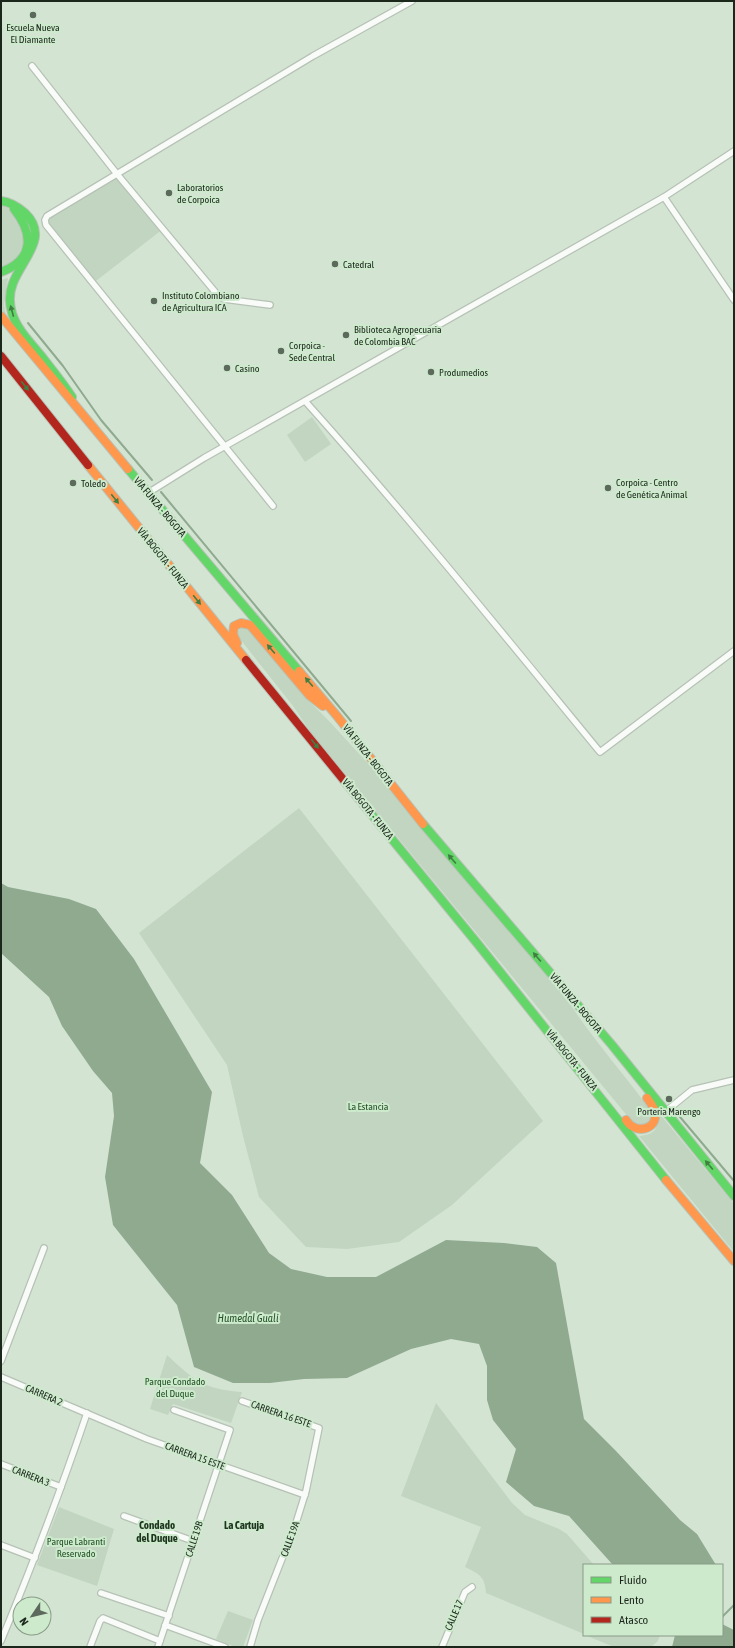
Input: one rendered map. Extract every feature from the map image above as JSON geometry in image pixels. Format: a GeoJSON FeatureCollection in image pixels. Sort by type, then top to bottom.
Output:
{"type":"FeatureCollection","features":[{"type":"Feature","properties":{"kind":"main road"},"geometry":{"type":"LineString","coordinates":[[1,272],[14,267],[21,260],[29,243],[25,222],[4,201]]}},
{"type":"Feature","properties":{"kind":"main road"},"geometry":{"type":"LineString","coordinates":[[4,201],[27,214],[33,220],[36,236],[29,256],[10,292],[10,304],[13,316],[18,328],[66,386],[81,412]]}},
{"type":"Feature","properties":{"kind":"main road","name":"VÍA FUNZA - BOGOTA"},"geometry":{"type":"LineString","coordinates":[[1,316],[148,493],[337,716],[427,829],[612,1045],[734,1196]]}},
{"type":"Feature","properties":{"kind":"main road","name":"VÍA BOGOTA - FUNZA"},"geometry":{"type":"LineString","coordinates":[[1,356],[114,498],[538,1019],[688,1208],[734,1261]]}},
{"type":"Feature","properties":{"kind":"main road"},"geometry":{"type":"LineString","coordinates":[[301,727],[290,709],[233,638],[232,632],[234,626],[240,622],[245,622],[250,625],[310,695],[337,716]]}},
{"type":"Feature","properties":{"kind":"main road"},"geometry":{"type":"LineString","coordinates":[[538,1019],[566,1046],[632,1127],[642,1130],[648,1128],[653,1123],[655,1118],[655,1111],[652,1105],[567,992]]}},
{"type":"Feature","properties":{"kind":"street"},"geometry":{"type":"LineString","coordinates":[[273,506],[46,225],[44,220],[47,216],[313,56],[412,1]]}},
{"type":"Feature","properties":{"kind":"street"},"geometry":{"type":"LineString","coordinates":[[32,66],[118,174],[220,297],[224,299],[270,305]]}},
{"type":"Feature","properties":{"kind":"street"},"geometry":{"type":"LineString","coordinates":[[148,493],[204,458],[664,197],[734,151]]}},
{"type":"Feature","properties":{"kind":"street"},"geometry":{"type":"LineString","coordinates":[[664,197],[734,300]]}},
{"type":"Feature","properties":{"kind":"street"},"geometry":{"type":"LineString","coordinates":[[305,401],[465,587],[600,752],[734,651]]}},
{"type":"Feature","properties":{"kind":"street"},"geometry":{"type":"LineString","coordinates":[[665,1112],[692,1090],[734,1080]]}},
{"type":"Feature","properties":{"kind":"street"},"geometry":{"type":"LineString","coordinates":[[1,1361],[44,1248]]}},
{"type":"Feature","properties":{"kind":"street","name":"CARRERA 2"},"geometry":{"type":"LineString","coordinates":[[1,1377],[87,1413]]}},
{"type":"Feature","properties":{"kind":"street","name":"CARRERA 16 ESTE"},"geometry":{"type":"LineString","coordinates":[[242,1401],[319,1428]]}},
{"type":"Feature","properties":{"kind":"street","name":"CALLE 19B"},"geometry":{"type":"LineString","coordinates":[[158,1647],[230,1430],[174,1410]]}},
{"type":"Feature","properties":{"kind":"street"},"geometry":{"type":"LineString","coordinates":[[1,1641],[35,1558],[87,1413]]}},
{"type":"Feature","properties":{"kind":"street","name":"CARRERA 15 ESTE"},"geometry":{"type":"LineString","coordinates":[[87,1413],[147,1439],[304,1495]]}},
{"type":"Feature","properties":{"kind":"street","name":"CALLE 19A"},"geometry":{"type":"LineString","coordinates":[[250,1647],[258,1620],[291,1537],[304,1495],[319,1428]]}},
{"type":"Feature","properties":{"kind":"street","name":"CARRERA 3"},"geometry":{"type":"LineString","coordinates":[[1,1464],[61,1487]]}},
{"type":"Feature","properties":{"kind":"street"},"geometry":{"type":"LineString","coordinates":[[124,1516],[193,1541]]}},
{"type":"Feature","properties":{"kind":"street"},"geometry":{"type":"LineString","coordinates":[[1,1545],[35,1558]]}},
{"type":"Feature","properties":{"kind":"street","name":"CALLE 17"},"geometry":{"type":"LineString","coordinates":[[442,1647],[465,1592],[472,1587]]}},
{"type":"Feature","properties":{"kind":"street"},"geometry":{"type":"LineString","coordinates":[[101,1593],[169,1616]]}},
{"type":"Feature","properties":{"kind":"street"},"geometry":{"type":"LineString","coordinates":[[90,1647],[101,1619],[103,1618],[160,1641]]}},
{"type":"Feature","properties":{"kind":"street"},"geometry":{"type":"LineString","coordinates":[[166,1625],[225,1647]]}},
{"type":"Feature","properties":{"kind":"green space"},"geometry":{"type":"Polygon","coordinates":[[[117,174],[163,229],[92,284],[46,225],[47,216],[117,174]]]}},
{"type":"Feature","properties":{"kind":"green space"},"geometry":{"type":"Polygon","coordinates":[[[1,205],[12,210],[25,227],[25,248],[14,265],[1,270],[1,205]]]}},
{"type":"Feature","properties":{"kind":"green space"},"geometry":{"type":"Polygon","coordinates":[[[8,278],[4,305],[6,315],[1,309],[1,280],[8,278]]]}},
{"type":"Feature","properties":{"kind":"green space"},"geometry":{"type":"Polygon","coordinates":[[[312,417],[331,444],[305,462],[287,435],[312,417]]]}},
{"type":"Feature","properties":{"kind":"green space"},"geometry":{"type":"Polygon","coordinates":[[[241,627],[247,627],[304,696],[373,769],[438,849],[495,912],[572,1007],[650,1110],[651,1116],[646,1123],[641,1126],[634,1124],[310,731],[293,706],[238,636],[241,627]]]}},
{"type":"Feature","properties":{"kind":"green space","name":"La Estancia"},"geometry":{"type":"Polygon","coordinates":[[[299,808],[543,1121],[452,1205],[399,1242],[347,1249],[306,1247],[259,1197],[227,1065],[139,933],[299,808]]]}},
{"type":"Feature","properties":{"kind":"green space"},"geometry":{"type":"Polygon","coordinates":[[[658,1112],[734,1204],[734,1252],[639,1136],[649,1134],[655,1130],[658,1122],[658,1112]]]}},
{"type":"Feature","properties":{"kind":"green space","name":"Parque Condado del Duque"},"geometry":{"type":"Polygon","coordinates":[[[167,1355],[200,1382],[218,1389],[242,1392],[231,1423],[173,1404],[168,1415],[150,1409],[167,1355]]]}},
{"type":"Feature","properties":{"kind":"green space"},"geometry":{"type":"Polygon","coordinates":[[[436,1403],[512,1503],[525,1515],[559,1529],[567,1534],[593,1564],[583,1564],[583,1634],[486,1593],[483,1579],[465,1567],[481,1527],[401,1496],[436,1403]]]}},
{"type":"Feature","properties":{"kind":"green space","name":"Parque Labranti Reservado"},"geometry":{"type":"Polygon","coordinates":[[[59,1507],[114,1529],[97,1586],[37,1565],[59,1507]]]}},
{"type":"Feature","properties":{"kind":"green space"},"geometry":{"type":"Polygon","coordinates":[[[228,1611],[253,1620],[243,1647],[235,1647],[216,1639],[228,1611]]]}},
{"type":"Feature","properties":{"kind":"green space"},"geometry":{"type":"Polygon","coordinates":[[[587,1636],[660,1636],[658,1641],[651,1647],[614,1647],[587,1636]]]}},
{"type":"Feature","properties":{"kind":"water","name":"Humedal Gualí"},"geometry":{"type":"Polygon","coordinates":[[[1,883],[8,887],[69,899],[96,909],[134,959],[212,1092],[200,1163],[232,1195],[269,1253],[291,1269],[327,1277],[376,1277],[446,1240],[504,1243],[537,1247],[556,1263],[584,1419],[680,1520],[697,1534],[715,1564],[612,1564],[569,1516],[534,1506],[506,1482],[516,1449],[493,1420],[487,1400],[487,1366],[479,1344],[451,1339],[411,1349],[347,1378],[304,1379],[270,1383],[233,1383],[194,1367],[177,1305],[113,1225],[105,1177],[114,1116],[112,1093],[93,1071],[62,1026],[49,997],[1,953],[1,883]]]}},
{"type":"Feature","properties":{"kind":"water"},"geometry":{"type":"Polygon","coordinates":[[[723,1624],[734,1630],[734,1647],[672,1647],[675,1636],[723,1636],[723,1624]]]}},
{"type":"Feature","properties":{"kind":"waterway"},"geometry":{"type":"LineString","coordinates":[[28,323],[63,366],[101,420],[152,480]]}},
{"type":"Feature","properties":{"kind":"waterway"},"geometry":{"type":"LineString","coordinates":[[161,492],[351,721]]}},
{"type":"Feature","properties":{"kind":"waterway"},"geometry":{"type":"LineString","coordinates":[[675,1111],[734,1181]]}},
{"type":"Feature","properties":{"kind":"waterway"},"geometry":{"type":"LineString","coordinates":[[723,1616],[734,1605]]}},
{"type":"Feature","properties":{"kind":"traffic: fast"},"geometry":{"type":"LineString","coordinates":[[1,201],[8,202],[25,213],[32,222],[35,231],[35,239],[32,248],[17,274],[11,290],[10,306],[14,319],[21,331],[72,397]]}},
{"type":"Feature","properties":{"kind":"traffic: fast"},"geometry":{"type":"LineString","coordinates":[[1,272],[20,261],[25,253],[27,245],[25,228],[21,218],[14,209]]}},
{"type":"Feature","properties":{"kind":"traffic: fast"},"geometry":{"type":"LineString","coordinates":[[128,469],[299,671]]}},
{"type":"Feature","properties":{"kind":"traffic: fast"},"geometry":{"type":"LineString","coordinates":[[364,805],[477,943],[666,1180]]}},
{"type":"Feature","properties":{"kind":"traffic: fast"},"geometry":{"type":"LineString","coordinates":[[423,824],[612,1045],[734,1196]]}},
{"type":"Feature","properties":{"kind":"traffic: slow"},"geometry":{"type":"LineString","coordinates":[[1,316],[128,469]]}},
{"type":"Feature","properties":{"kind":"traffic: slow"},"geometry":{"type":"LineString","coordinates":[[88,465],[246,660]]}},
{"type":"Feature","properties":{"kind":"traffic: slow"},"geometry":{"type":"LineString","coordinates":[[237,643],[233,634],[234,626],[241,623],[250,625],[309,695],[323,706]]}},
{"type":"Feature","properties":{"kind":"traffic: slow"},"geometry":{"type":"LineString","coordinates":[[299,671],[423,824]]}},
{"type":"Feature","properties":{"kind":"traffic: slow"},"geometry":{"type":"LineString","coordinates":[[626,1120],[630,1125],[640,1129],[650,1126],[653,1123],[655,1112],[653,1106],[647,1098]]}},
{"type":"Feature","properties":{"kind":"traffic: slow"},"geometry":{"type":"LineString","coordinates":[[666,1180],[734,1261]]}},
{"type":"Feature","properties":{"kind":"traffic: jam"},"geometry":{"type":"LineString","coordinates":[[1,356],[88,465]]}},
{"type":"Feature","properties":{"kind":"traffic: jam"},"geometry":{"type":"LineString","coordinates":[[246,660],[364,805]]}},
{"type":"Feature","properties":{"kind":"place","name":"Escuela Nueva El Diamante"},"geometry":{"type":"Point","coordinates":[33,15]}},
{"type":"Feature","properties":{"kind":"place","name":"Laboratorios de Corpoica"},"geometry":{"type":"Point","coordinates":[169,193]}},
{"type":"Feature","properties":{"kind":"place","name":"Catedral"},"geometry":{"type":"Point","coordinates":[335,264]}},
{"type":"Feature","properties":{"kind":"place","name":"Instituto Colombiano de Agricultura ICA"},"geometry":{"type":"Point","coordinates":[154,301]}},
{"type":"Feature","properties":{"kind":"place","name":"Biblioteca Agropecuaria de Colombia BAC"},"geometry":{"type":"Point","coordinates":[346,335]}},
{"type":"Feature","properties":{"kind":"place","name":"Corpoica - Sede Central"},"geometry":{"type":"Point","coordinates":[281,351]}},
{"type":"Feature","properties":{"kind":"place","name":"Casino"},"geometry":{"type":"Point","coordinates":[227,368]}},
{"type":"Feature","properties":{"kind":"place","name":"Produmedios"},"geometry":{"type":"Point","coordinates":[431,372]}},
{"type":"Feature","properties":{"kind":"place","name":"Toledo"},"geometry":{"type":"Point","coordinates":[73,483]}},
{"type":"Feature","properties":{"kind":"place","name":"Corpoica - Centro de Genética Animal"},"geometry":{"type":"Point","coordinates":[608,488]}},
{"type":"Feature","properties":{"kind":"place","name":"Porteria Marengo"},"geometry":{"type":"Point","coordinates":[669,1099]}},
{"type":"Feature","properties":{"kind":"district","name":"La Cartuja"},"geometry":{"type":"Point","coordinates":[244,1525]}},
{"type":"Feature","properties":{"kind":"district","name":"Condado del Duque"},"geometry":{"type":"Point","coordinates":[157,1531]}}]}
